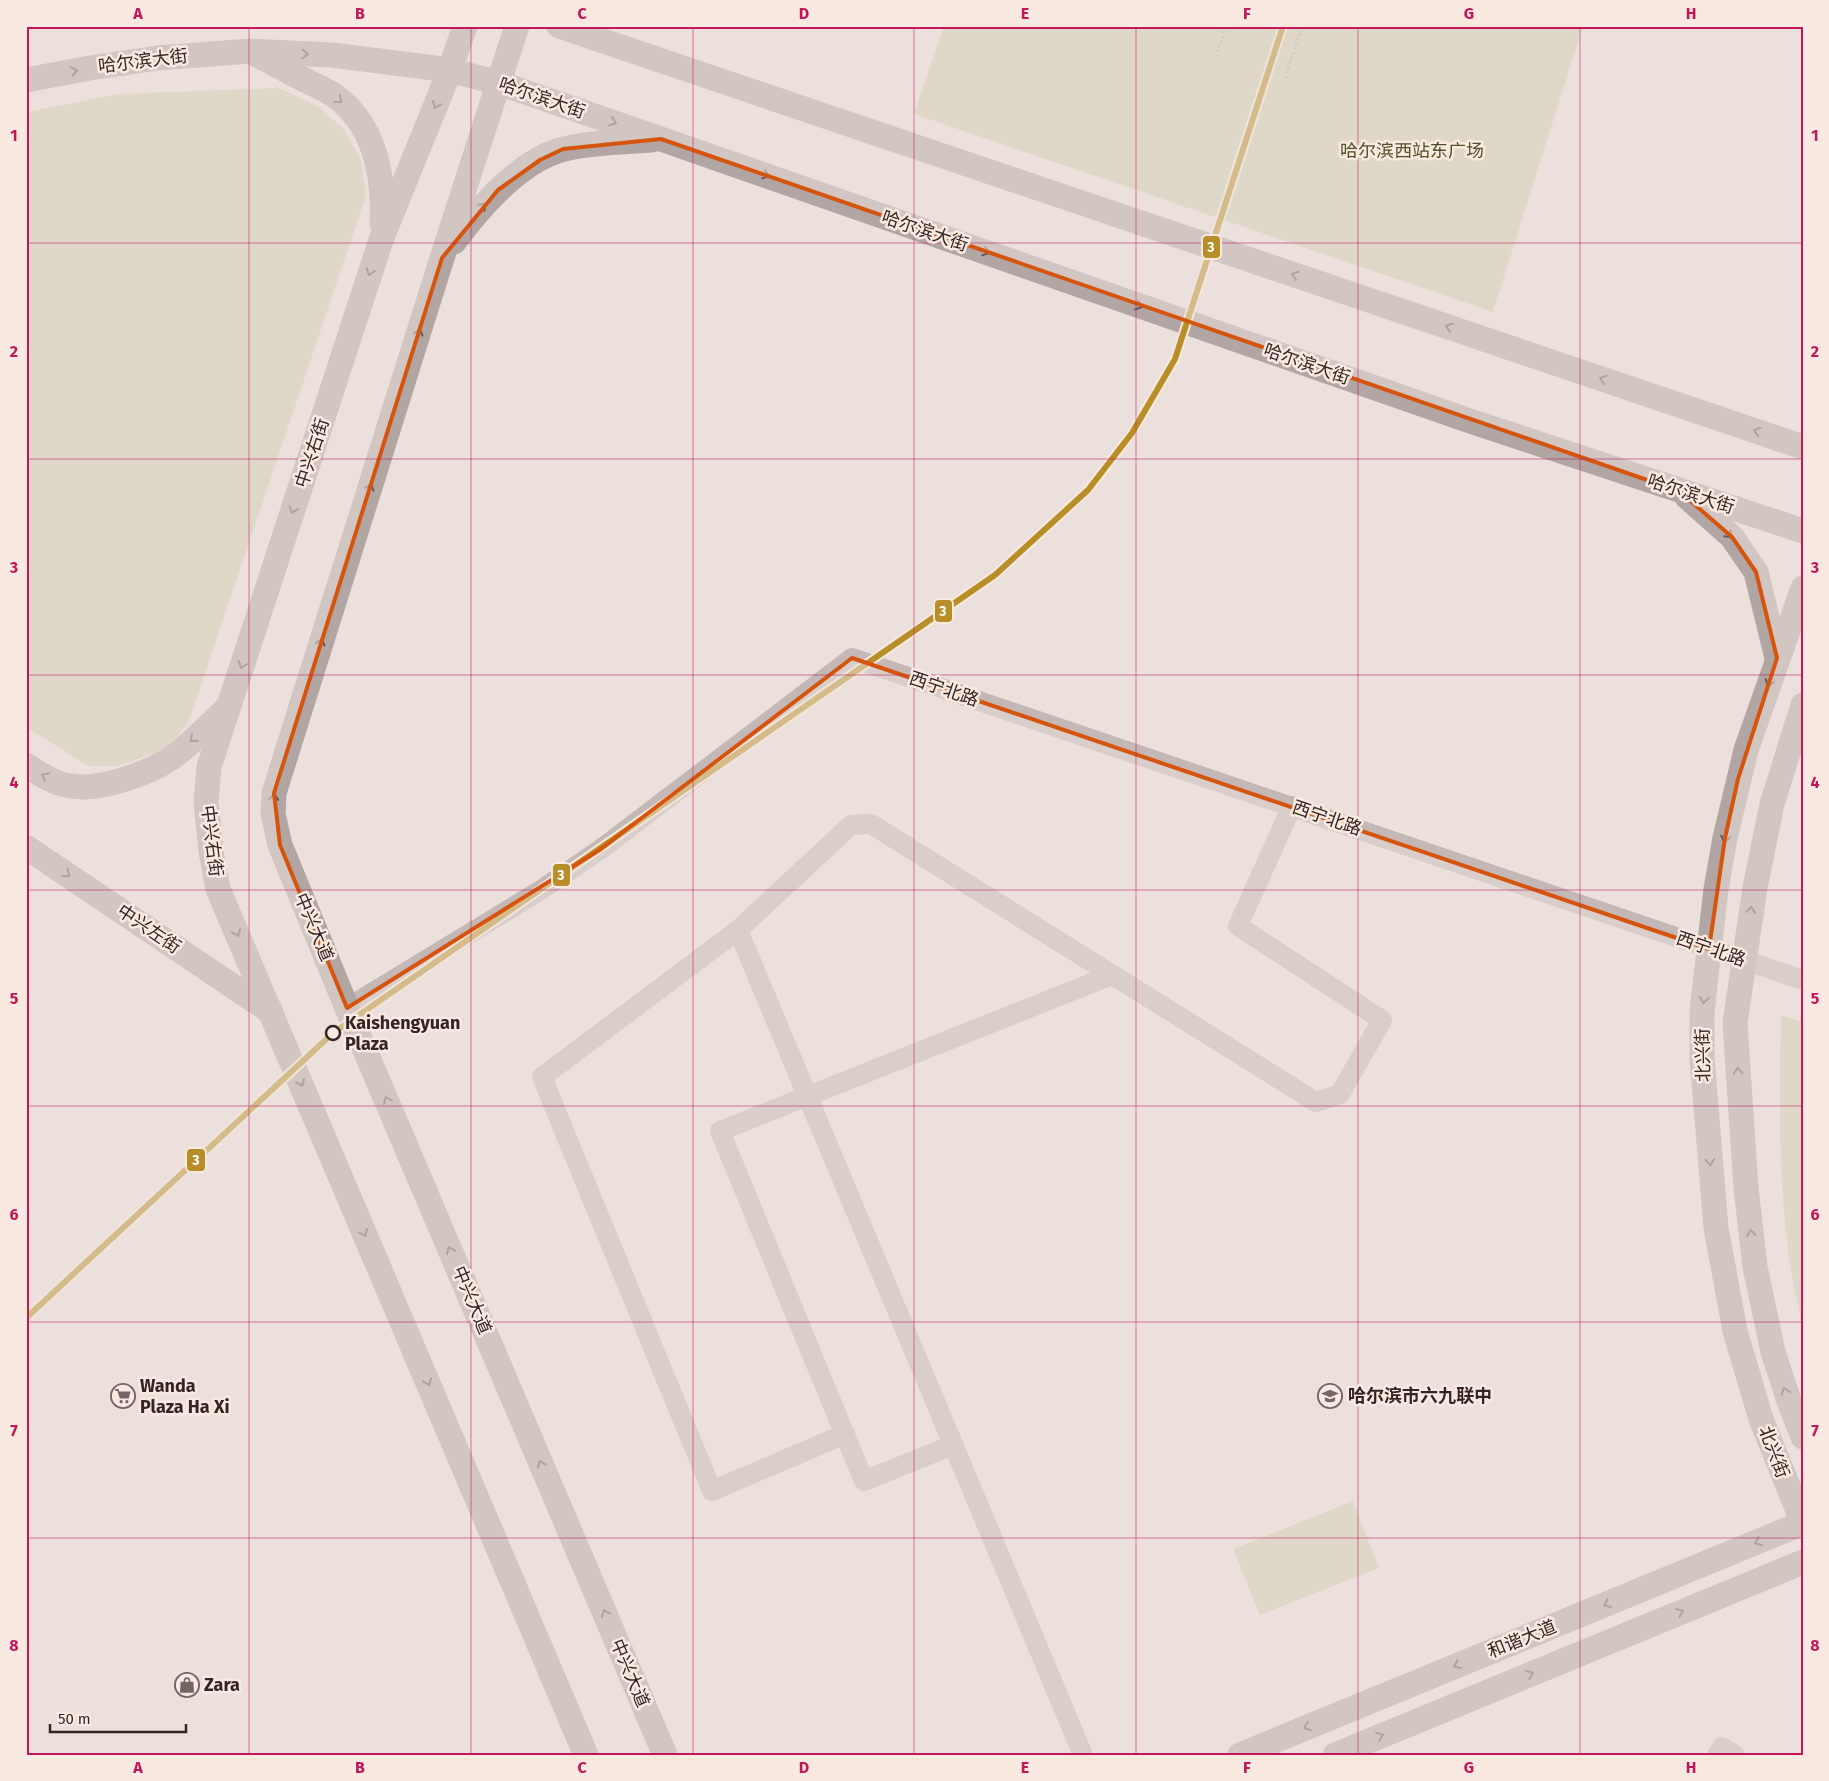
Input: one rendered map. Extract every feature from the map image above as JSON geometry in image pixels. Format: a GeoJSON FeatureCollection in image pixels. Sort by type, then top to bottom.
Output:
{"type":"FeatureCollection","features":[{"type":"Feature","properties":{"kind":"main road","name":"中兴右街"},"geometry":{"type":"LineString","coordinates":[[271,1012],[218,889],[211,851],[206,802],[209,767],[381,240],[450,70],[465,26]]}},
{"type":"Feature","properties":{"kind":"main road"},"geometry":{"type":"LineString","coordinates":[[442,258],[517,26]]}},
{"type":"Feature","properties":{"kind":"main road"},"geometry":{"type":"LineString","coordinates":[[559,26],[1803,447]]}},
{"type":"Feature","properties":{"kind":"main road","name":"哈尔滨大街"},"geometry":{"type":"LineString","coordinates":[[26,80],[158,58],[251,51],[332,55],[450,70],[499,84],[661,139],[1470,421],[1803,531]]}},
{"type":"Feature","properties":{"kind":"main road"},"geometry":{"type":"LineString","coordinates":[[251,51],[335,96],[350,109],[364,129],[374,151],[381,176],[383,197],[381,240]]}},
{"type":"Feature","properties":{"kind":"main road"},"geometry":{"type":"LineString","coordinates":[[442,258],[475,214],[498,190],[520,172],[540,160],[563,150],[661,139]]}},
{"type":"Feature","properties":{"kind":"main road","name":"中兴大道"},"geometry":{"type":"LineString","coordinates":[[442,258],[274,793],[273,814],[280,845],[347,1008],[665,1755]]}},
{"type":"Feature","properties":{"kind":"main road"},"geometry":{"type":"LineString","coordinates":[[1680,491],[1732,537],[1756,572],[1778,658]]}},
{"type":"Feature","properties":{"kind":"main road","name":"北兴街"},"geometry":{"type":"LineString","coordinates":[[1803,588],[1746,750],[1738,779],[1724,838],[1716,889],[1702,1012],[1702,1058],[1716,1228],[1735,1331],[1761,1419],[1803,1523]]}},
{"type":"Feature","properties":{"kind":"main road","name":"北兴街"},"geometry":{"type":"LineString","coordinates":[[1803,705],[1772,804],[1755,888],[1734,1023],[1746,1188],[1755,1267],[1773,1352],[1803,1437]]}},
{"type":"Feature","properties":{"kind":"main road"},"geometry":{"type":"LineString","coordinates":[[26,765],[49,780],[71,786],[88,787],[115,782],[151,769],[170,759],[229,706]]}},
{"type":"Feature","properties":{"kind":"main road","name":"中兴左街"},"geometry":{"type":"LineString","coordinates":[[26,847],[271,1012]]}},
{"type":"Feature","properties":{"kind":"main road"},"geometry":{"type":"LineString","coordinates":[[271,1012],[586,1755]]}},
{"type":"Feature","properties":{"kind":"main road","name":"和谐大道"},"geometry":{"type":"LineString","coordinates":[[1240,1755],[1803,1523]]}},
{"type":"Feature","properties":{"kind":"main road","name":"和谐大道"},"geometry":{"type":"LineString","coordinates":[[1335,1755],[1803,1562]]}},
{"type":"Feature","properties":{"kind":"street","name":"西宁北路"},"geometry":{"type":"LineString","coordinates":[[347,1008],[541,890],[601,850],[852,658],[1803,980]]}},
{"type":"Feature","properties":{"kind":"street"},"geometry":{"type":"LineString","coordinates":[[845,1434],[712,1491],[542,1077],[738,930],[851,826],[871,824],[1316,1102],[1340,1094],[1382,1020],[1238,926],[1292,806]]}},
{"type":"Feature","properties":{"kind":"street"},"geometry":{"type":"LineString","coordinates":[[738,930],[1083,1755]]}},
{"type":"Feature","properties":{"kind":"street"},"geometry":{"type":"LineString","coordinates":[[953,1444],[864,1481],[720,1131],[1112,974]]}},
{"type":"Feature","properties":{"kind":"street"},"geometry":{"type":"LineString","coordinates":[[1718,1755],[1722,1747],[1735,1755]]}},
{"type":"Feature","properties":{"kind":"path"},"geometry":{"type":"LineString","coordinates":[[1216,57],[1226,26]]}},
{"type":"Feature","properties":{"kind":"path"},"geometry":{"type":"LineString","coordinates":[[1285,78],[1302,26]]}},
{"type":"Feature","properties":{"kind":"highlighted area"},"geometry":{"type":"Polygon","coordinates":[[[661,139],[1679,491],[1732,537],[1756,572],[1777,658],[1738,779],[1725,838],[1709,949],[852,658],[601,849],[347,1008],[280,845],[274,793],[442,258],[498,190],[540,160],[563,149],[661,139]]]}},
{"type":"Feature","properties":{"kind":"green space","name":"哈尔滨西站东广场"},"geometry":{"type":"Polygon","coordinates":[[[944,26],[1583,26],[1493,312],[914,114],[944,26]]]}},
{"type":"Feature","properties":{"kind":"green space"},"geometry":{"type":"Polygon","coordinates":[[[278,88],[316,105],[344,129],[361,160],[366,196],[189,721],[169,748],[118,766],[88,766],[26,727],[26,112],[119,94],[278,88]]]}},
{"type":"Feature","properties":{"kind":"green space"},"geometry":{"type":"Polygon","coordinates":[[[1781,1015],[1803,1022],[1803,1328],[1788,1251],[1781,1173],[1781,1015]]]}},
{"type":"Feature","properties":{"kind":"green space"},"geometry":{"type":"Polygon","coordinates":[[[1353,1501],[1379,1568],[1260,1615],[1233,1549],[1353,1501]]]}},
{"type":"Feature","properties":{"kind":"transit line","name":"3"},"geometry":{"type":"LineString","coordinates":[[26,1318],[333,1033],[995,575],[1088,490],[1132,433],[1175,359],[1283,26]]}},
{"type":"Feature","properties":{"kind":"place","name":"Kaishengyuan Plaza"},"geometry":{"type":"Point","coordinates":[333,1033]}},
{"type":"Feature","properties":{"kind":"place","name":"Wanda Plaza Ha Xi"},"geometry":{"type":"Point","coordinates":[123,1396]}},
{"type":"Feature","properties":{"kind":"place","name":"哈尔滨市六九联中"},"geometry":{"type":"Point","coordinates":[1330,1396]}},
{"type":"Feature","properties":{"kind":"place","name":"Zara"},"geometry":{"type":"Point","coordinates":[187,1685]}}]}
